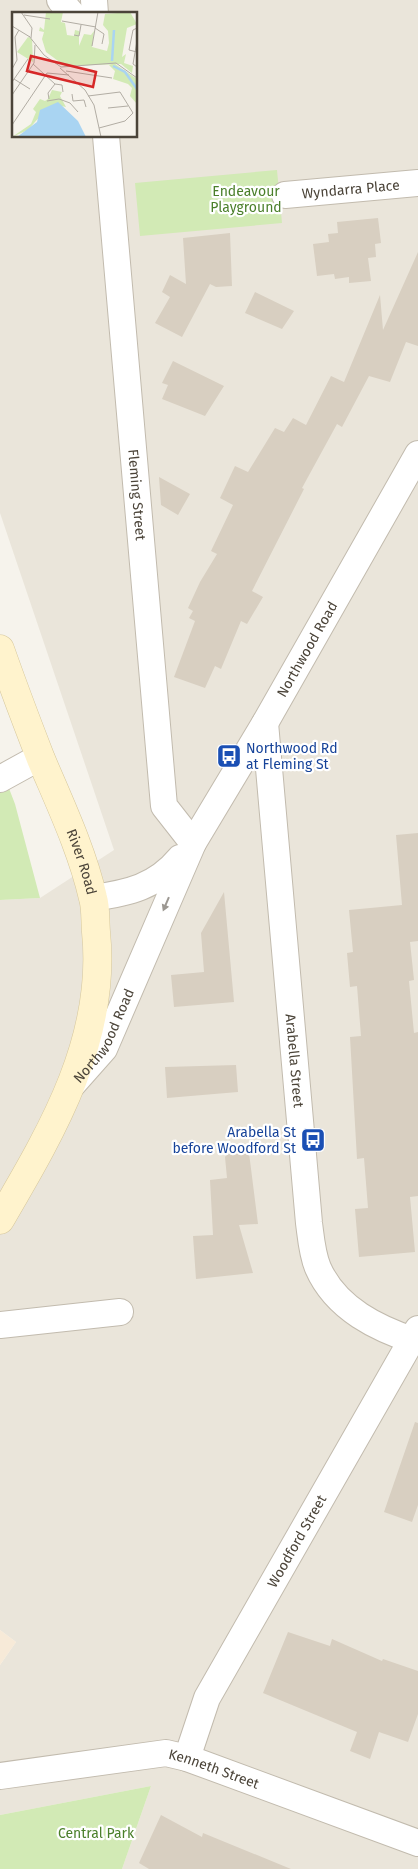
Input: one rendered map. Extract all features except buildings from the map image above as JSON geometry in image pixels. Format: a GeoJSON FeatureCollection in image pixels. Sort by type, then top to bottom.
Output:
{"type":"FeatureCollection","features":[{"type":"Feature","properties":{"kind":"main road","name":"River Road"},"geometry":{"type":"LineString","coordinates":[[0,650],[40,757],[63,811],[93,898],[98,951],[97,990],[87,1041],[73,1084]]}},
{"type":"Feature","properties":{"kind":"main road","name":"Northwood Road"},"geometry":{"type":"LineString","coordinates":[[0,1220],[50,1135],[73,1084]]}},
{"type":"Feature","properties":{"kind":"street"},"geometry":{"type":"LineString","coordinates":[[60,0],[70,12]]}},
{"type":"Feature","properties":{"kind":"street","name":"Fleming Street"},"geometry":{"type":"LineString","coordinates":[[106,138],[164,806],[192,843]]}},
{"type":"Feature","properties":{"kind":"street","name":"Wyndarra Place"},"geometry":{"type":"LineString","coordinates":[[285,195],[418,183]]}},
{"type":"Feature","properties":{"kind":"street","name":"Northwood Road"},"geometry":{"type":"LineString","coordinates":[[73,1084],[104,1049],[192,843],[265,723],[418,454]]}},
{"type":"Feature","properties":{"kind":"street","name":"Arabella Street"},"geometry":{"type":"LineString","coordinates":[[265,723],[313,1252],[325,1280],[349,1308],[378,1326],[416,1337]]}},
{"type":"Feature","properties":{"kind":"street"},"geometry":{"type":"LineString","coordinates":[[0,779],[40,757]]}},
{"type":"Feature","properties":{"kind":"street","name":"Northwood Road"},"geometry":{"type":"LineString","coordinates":[[93,898],[130,893],[159,879],[192,843]]}},
{"type":"Feature","properties":{"kind":"street"},"geometry":{"type":"LineString","coordinates":[[0,1325],[120,1312]]}},
{"type":"Feature","properties":{"kind":"street","name":"Woodford Street"},"geometry":{"type":"LineString","coordinates":[[187,1758],[207,1698],[416,1337]]}},
{"type":"Feature","properties":{"kind":"street","name":"Kenneth Street"},"geometry":{"type":"LineString","coordinates":[[0,1776],[166,1753],[187,1758],[418,1843]]}},
{"type":"Feature","properties":{"kind":"shaded area"},"geometry":{"type":"Polygon","coordinates":[[[0,0],[418,0],[418,1869],[122,1869],[151,1786],[0,1815],[0,1665],[16,1642],[0,1630],[0,900],[40,898],[114,850],[0,513],[0,0]]]}},
{"type":"Feature","properties":{"kind":"shaded area"},"geometry":{"type":"Polygon","coordinates":[[[0,1630],[16,1642],[0,1665],[0,1630]]]}},
{"type":"Feature","properties":{"kind":"green space","name":"Endeavour Playground"},"geometry":{"type":"Polygon","coordinates":[[[277,170],[282,223],[140,236],[135,183],[277,170]]]}},
{"type":"Feature","properties":{"kind":"green space"},"geometry":{"type":"Polygon","coordinates":[[[0,765],[15,804],[40,898],[0,900],[0,765]]]}},
{"type":"Feature","properties":{"kind":"green space","name":"Central Park"},"geometry":{"type":"Polygon","coordinates":[[[151,1786],[122,1869],[0,1869],[0,1815],[151,1786]]]}},
{"type":"Feature","properties":{"kind":"place","name":"Northwood Rd at Fleming St"},"geometry":{"type":"Point","coordinates":[229,756]}},
{"type":"Feature","properties":{"kind":"place","name":"Arabella St before Woodford St"},"geometry":{"type":"Point","coordinates":[313,1140]}}]}
